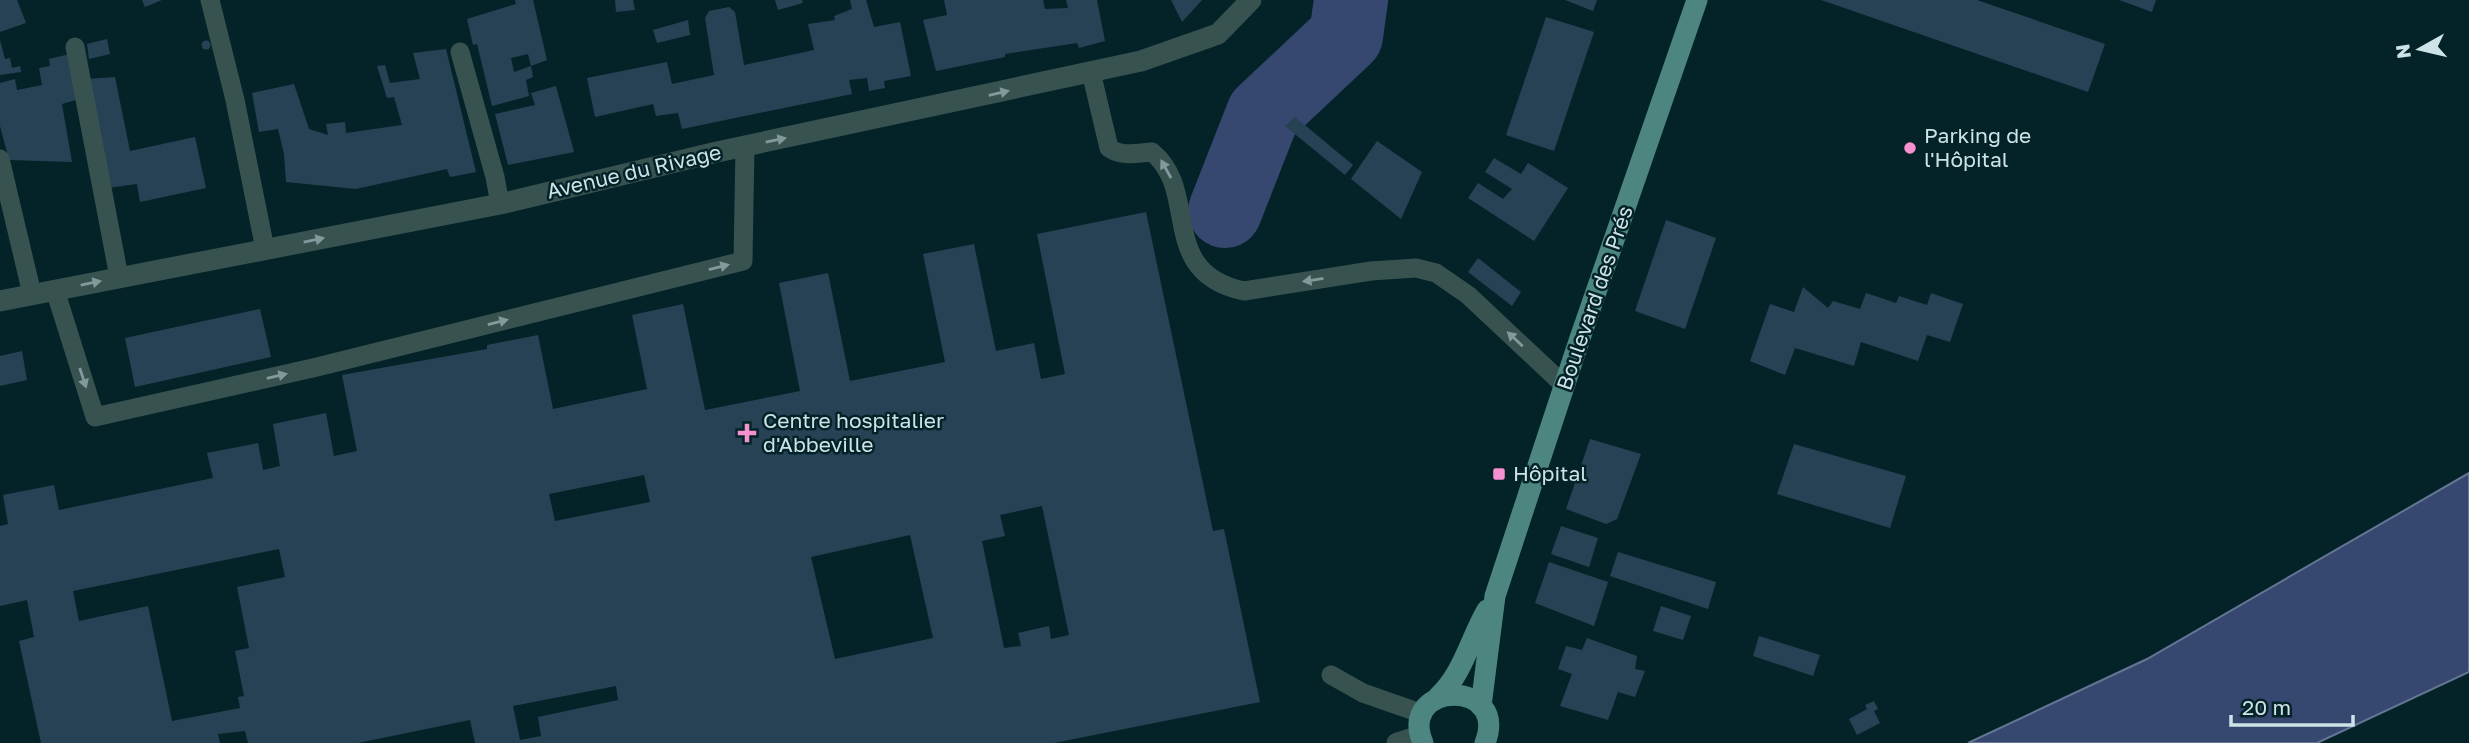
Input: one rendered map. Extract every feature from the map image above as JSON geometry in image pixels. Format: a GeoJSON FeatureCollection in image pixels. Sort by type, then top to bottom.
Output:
{"type":"FeatureCollection","features":[{"type":"Feature","properties":{"kind":"main road","name":"Boulevard des Prés"},"geometry":{"type":"LineString","coordinates":[[1485,743],[1489,728],[1481,706],[1495,596],[1697,0]]}},
{"type":"Feature","properties":{"kind":"main road","name":"Boulevard des Prés"},"geometry":{"type":"LineString","coordinates":[[1423,714],[1429,704],[1451,685],[1475,631],[1495,596]]}},
{"type":"Feature","properties":{"kind":"main road"},"geometry":{"type":"LineString","coordinates":[[1438,697],[1461,694],[1481,706]]}},
{"type":"Feature","properties":{"kind":"main road"},"geometry":{"type":"LineString","coordinates":[[1422,740],[1419,725],[1423,714]]}},
{"type":"Feature","properties":{"kind":"street","name":"Avenue du Rivage"},"geometry":{"type":"LineString","coordinates":[[0,301],[500,204],[745,146],[1141,61],[1218,34],[1251,0]]}},
{"type":"Feature","properties":{"kind":"street"},"geometry":{"type":"LineString","coordinates":[[1397,743],[1422,740]]}},
{"type":"Feature","properties":{"kind":"lane"},"geometry":{"type":"LineString","coordinates":[[210,0],[236,100],[265,249]]}},
{"type":"Feature","properties":{"kind":"lane"},"geometry":{"type":"LineString","coordinates":[[75,47],[119,277]]}},
{"type":"Feature","properties":{"kind":"lane"},"geometry":{"type":"LineString","coordinates":[[460,52],[500,204]]}},
{"type":"Feature","properties":{"kind":"lane"},"geometry":{"type":"LineString","coordinates":[[1091,72],[1109,148],[1116,153],[1152,152],[1162,160],[1170,173],[1186,246],[1201,270],[1226,287],[1244,291],[1371,271],[1416,268],[1436,273],[1468,295],[1565,386]]}},
{"type":"Feature","properties":{"kind":"lane"},"geometry":{"type":"LineString","coordinates":[[55,290],[95,418],[317,367],[743,261],[745,146]]}},
{"type":"Feature","properties":{"kind":"lane"},"geometry":{"type":"LineString","coordinates":[[0,159],[33,295]]}},
{"type":"Feature","properties":{"kind":"lane"},"geometry":{"type":"LineString","coordinates":[[1331,675],[1363,693],[1423,714]]}},
{"type":"Feature","properties":{"kind":"water"},"geometry":{"type":"Polygon","coordinates":[[[2469,473],[2469,672],[2317,743],[1968,743],[2147,659],[2469,473]]]}},
{"type":"Feature","properties":{"kind":"building"},"geometry":{"type":"Polygon","coordinates":[[[0,0],[17,0],[26,23],[0,32],[0,0]]]}},
{"type":"Feature","properties":{"kind":"building"},"geometry":{"type":"Polygon","coordinates":[[[142,0],[162,0],[145,7],[142,0]]]}},
{"type":"Feature","properties":{"kind":"building"},"geometry":{"type":"Polygon","coordinates":[[[515,0],[533,0],[547,60],[531,66],[533,77],[526,80],[529,96],[492,106],[477,44],[473,45],[467,19],[516,4],[515,0]],[[528,54],[511,58],[514,72],[531,66],[528,54]]]}},
{"type":"Feature","properties":{"kind":"building"},"geometry":{"type":"Polygon","coordinates":[[[615,0],[633,0],[635,10],[616,12],[615,0]]]}},
{"type":"Feature","properties":{"kind":"building"},"geometry":{"type":"Polygon","coordinates":[[[775,0],[802,0],[803,3],[778,10],[775,0]]]}},
{"type":"Feature","properties":{"kind":"building"},"geometry":{"type":"Polygon","coordinates":[[[850,0],[866,0],[874,27],[900,22],[911,76],[884,81],[885,88],[869,91],[867,78],[849,80],[852,94],[682,129],[678,113],[656,116],[653,104],[595,117],[587,78],[667,62],[672,84],[714,75],[705,18],[709,11],[729,7],[735,12],[744,65],[814,50],[808,24],[835,20],[834,16],[852,9],[850,0]]]}},
{"type":"Feature","properties":{"kind":"building"},"geometry":{"type":"Polygon","coordinates":[[[944,0],[1043,0],[1045,9],[1068,8],[1066,0],[1097,0],[1105,41],[1079,48],[1077,43],[1005,54],[1005,57],[936,71],[923,20],[947,15],[944,0]]]}},
{"type":"Feature","properties":{"kind":"building"},"geometry":{"type":"Polygon","coordinates":[[[1171,0],[1202,0],[1182,22],[1171,0]]]}},
{"type":"Feature","properties":{"kind":"building"},"geometry":{"type":"Polygon","coordinates":[[[1565,0],[1597,0],[1593,11],[1565,0]]]}},
{"type":"Feature","properties":{"kind":"building"},"geometry":{"type":"Polygon","coordinates":[[[1821,0],[1977,0],[2105,44],[2088,92],[1821,0]]]}},
{"type":"Feature","properties":{"kind":"building"},"geometry":{"type":"Polygon","coordinates":[[[2119,0],[2156,0],[2152,12],[2119,0]]]}},
{"type":"Feature","properties":{"kind":"building"},"geometry":{"type":"Polygon","coordinates":[[[1546,17],[1594,32],[1554,151],[1506,135],[1546,17]]]}},
{"type":"Feature","properties":{"kind":"building"},"geometry":{"type":"Polygon","coordinates":[[[688,20],[690,35],[657,43],[653,30],[688,20]]]}},
{"type":"Feature","properties":{"kind":"building"},"geometry":{"type":"Polygon","coordinates":[[[107,39],[110,54],[89,59],[87,44],[107,39]]]}},
{"type":"Feature","properties":{"kind":"building"},"geometry":{"type":"Polygon","coordinates":[[[0,40],[5,59],[10,58],[12,68],[20,66],[21,72],[0,75],[0,40]]]}},
{"type":"Feature","properties":{"kind":"building"},"geometry":{"type":"Polygon","coordinates":[[[206,41],[210,45],[206,49],[202,45],[206,41]]]}},
{"type":"Feature","properties":{"kind":"building"},"geometry":{"type":"Polygon","coordinates":[[[446,49],[476,172],[450,177],[447,169],[356,189],[286,182],[284,154],[278,129],[259,132],[252,93],[294,84],[309,129],[328,135],[326,124],[345,122],[346,133],[402,125],[394,97],[387,98],[377,66],[385,65],[390,83],[420,79],[413,53],[446,49]]]}},
{"type":"Feature","properties":{"kind":"building"},"geometry":{"type":"Polygon","coordinates":[[[70,54],[79,99],[62,104],[72,162],[9,160],[0,126],[0,83],[15,79],[17,90],[42,85],[39,68],[50,66],[49,59],[70,54]]]}},
{"type":"Feature","properties":{"kind":"building"},"geometry":{"type":"Polygon","coordinates":[[[115,77],[130,151],[195,137],[206,188],[140,202],[137,184],[108,188],[87,79],[115,77]]]}},
{"type":"Feature","properties":{"kind":"building"},"geometry":{"type":"Polygon","coordinates":[[[556,86],[574,152],[508,165],[495,114],[535,105],[531,93],[556,86]]]}},
{"type":"Feature","properties":{"kind":"building"},"geometry":{"type":"Polygon","coordinates":[[[1295,117],[1353,165],[1345,175],[1285,126],[1295,117]]]}},
{"type":"Feature","properties":{"kind":"building"},"geometry":{"type":"Polygon","coordinates":[[[1377,141],[1422,172],[1401,219],[1351,179],[1377,141]]]}},
{"type":"Feature","properties":{"kind":"building"},"geometry":{"type":"Polygon","coordinates":[[[1494,158],[1521,174],[1528,163],[1568,188],[1534,241],[1468,198],[1478,183],[1503,199],[1512,189],[1485,172],[1494,158]]]}},
{"type":"Feature","properties":{"kind":"building"},"geometry":{"type":"Polygon","coordinates":[[[1146,212],[1213,531],[1224,529],[1260,702],[1054,743],[475,743],[470,720],[358,743],[248,743],[245,731],[218,734],[220,743],[41,743],[19,641],[34,637],[27,600],[0,606],[0,526],[8,524],[3,495],[54,485],[59,510],[213,478],[207,453],[258,443],[263,470],[280,466],[273,424],[326,413],[334,456],[357,451],[342,375],[487,349],[487,345],[538,335],[553,409],[647,389],[632,315],[683,304],[705,410],[800,391],[779,283],[828,273],[850,381],[945,362],[923,254],[974,244],[996,351],[1034,343],[1041,379],[1065,374],[1037,234],[1146,212]],[[644,475],[549,494],[555,521],[650,502],[644,475]],[[1042,506],[1000,515],[1005,536],[982,541],[1004,648],[1021,646],[1018,633],[1049,626],[1051,639],[1069,635],[1042,506]],[[910,535],[811,557],[835,659],[933,638],[910,535]],[[279,549],[73,591],[79,621],[148,606],[172,721],[240,708],[238,697],[244,696],[235,651],[249,648],[237,587],[285,577],[279,549]],[[616,686],[513,706],[520,740],[541,736],[538,717],[618,700],[616,686]]]}},
{"type":"Feature","properties":{"kind":"building"},"geometry":{"type":"Polygon","coordinates":[[[1666,220],[1716,238],[1685,329],[1635,311],[1666,220]]]}},
{"type":"Feature","properties":{"kind":"building"},"geometry":{"type":"Polygon","coordinates":[[[1478,258],[1521,292],[1512,306],[1468,272],[1478,258]]]}},
{"type":"Feature","properties":{"kind":"building"},"geometry":{"type":"Polygon","coordinates":[[[1803,287],[1828,308],[1833,301],[1860,309],[1866,293],[1896,303],[1899,296],[1927,305],[1931,293],[1963,304],[1950,342],[1927,335],[1918,361],[1861,342],[1854,366],[1795,348],[1785,375],[1750,361],[1770,304],[1794,312],[1803,287]]]}},
{"type":"Feature","properties":{"kind":"building"},"geometry":{"type":"Polygon","coordinates":[[[260,309],[271,357],[135,387],[125,338],[260,309]]]}},
{"type":"Feature","properties":{"kind":"building"},"geometry":{"type":"Polygon","coordinates":[[[22,351],[27,380],[0,386],[0,356],[22,351]]]}},
{"type":"Feature","properties":{"kind":"building"},"geometry":{"type":"Polygon","coordinates":[[[1590,439],[1641,454],[1617,519],[1606,524],[1566,509],[1590,439]]]}},
{"type":"Feature","properties":{"kind":"building"},"geometry":{"type":"Polygon","coordinates":[[[1794,444],[1906,476],[1890,528],[1777,494],[1794,444]]]}},
{"type":"Feature","properties":{"kind":"building"},"geometry":{"type":"Polygon","coordinates":[[[1561,526],[1598,538],[1589,567],[1551,554],[1561,526]]]}},
{"type":"Feature","properties":{"kind":"building"},"geometry":{"type":"Polygon","coordinates":[[[1618,552],[1716,582],[1708,609],[1610,576],[1618,552]]]}},
{"type":"Feature","properties":{"kind":"building"},"geometry":{"type":"Polygon","coordinates":[[[1549,562],[1608,582],[1594,626],[1535,603],[1549,562]]]}},
{"type":"Feature","properties":{"kind":"building"},"geometry":{"type":"Polygon","coordinates":[[[1661,606],[1691,616],[1683,640],[1653,631],[1661,606]]]}},
{"type":"Feature","properties":{"kind":"building"},"geometry":{"type":"Polygon","coordinates":[[[1759,636],[1820,655],[1813,676],[1753,656],[1759,636]]]}},
{"type":"Feature","properties":{"kind":"building"},"geometry":{"type":"Polygon","coordinates":[[[1587,638],[1637,656],[1635,669],[1645,671],[1635,697],[1618,692],[1608,720],[1560,706],[1572,674],[1558,669],[1566,646],[1582,650],[1587,638]]]}},
{"type":"Feature","properties":{"kind":"building"},"geometry":{"type":"Polygon","coordinates":[[[1874,701],[1878,709],[1874,711],[1880,723],[1857,735],[1849,719],[1867,709],[1865,705],[1874,701]]]}},
{"type":"Feature","properties":{"kind":"waterway"},"geometry":{"type":"LineString","coordinates":[[1225,211],[1263,114],[1346,36],[1351,0]]}},
{"type":"Feature","properties":{"kind":"place","name":"Parking de l'Hôpital"},"geometry":{"type":"Point","coordinates":[1910,148]}},
{"type":"Feature","properties":{"kind":"place","name":"Centre hospitalier d'Abbeville"},"geometry":{"type":"Point","coordinates":[747,433]}},
{"type":"Feature","properties":{"kind":"place","name":"Hôpital"},"geometry":{"type":"Point","coordinates":[1499,474]}}]}
